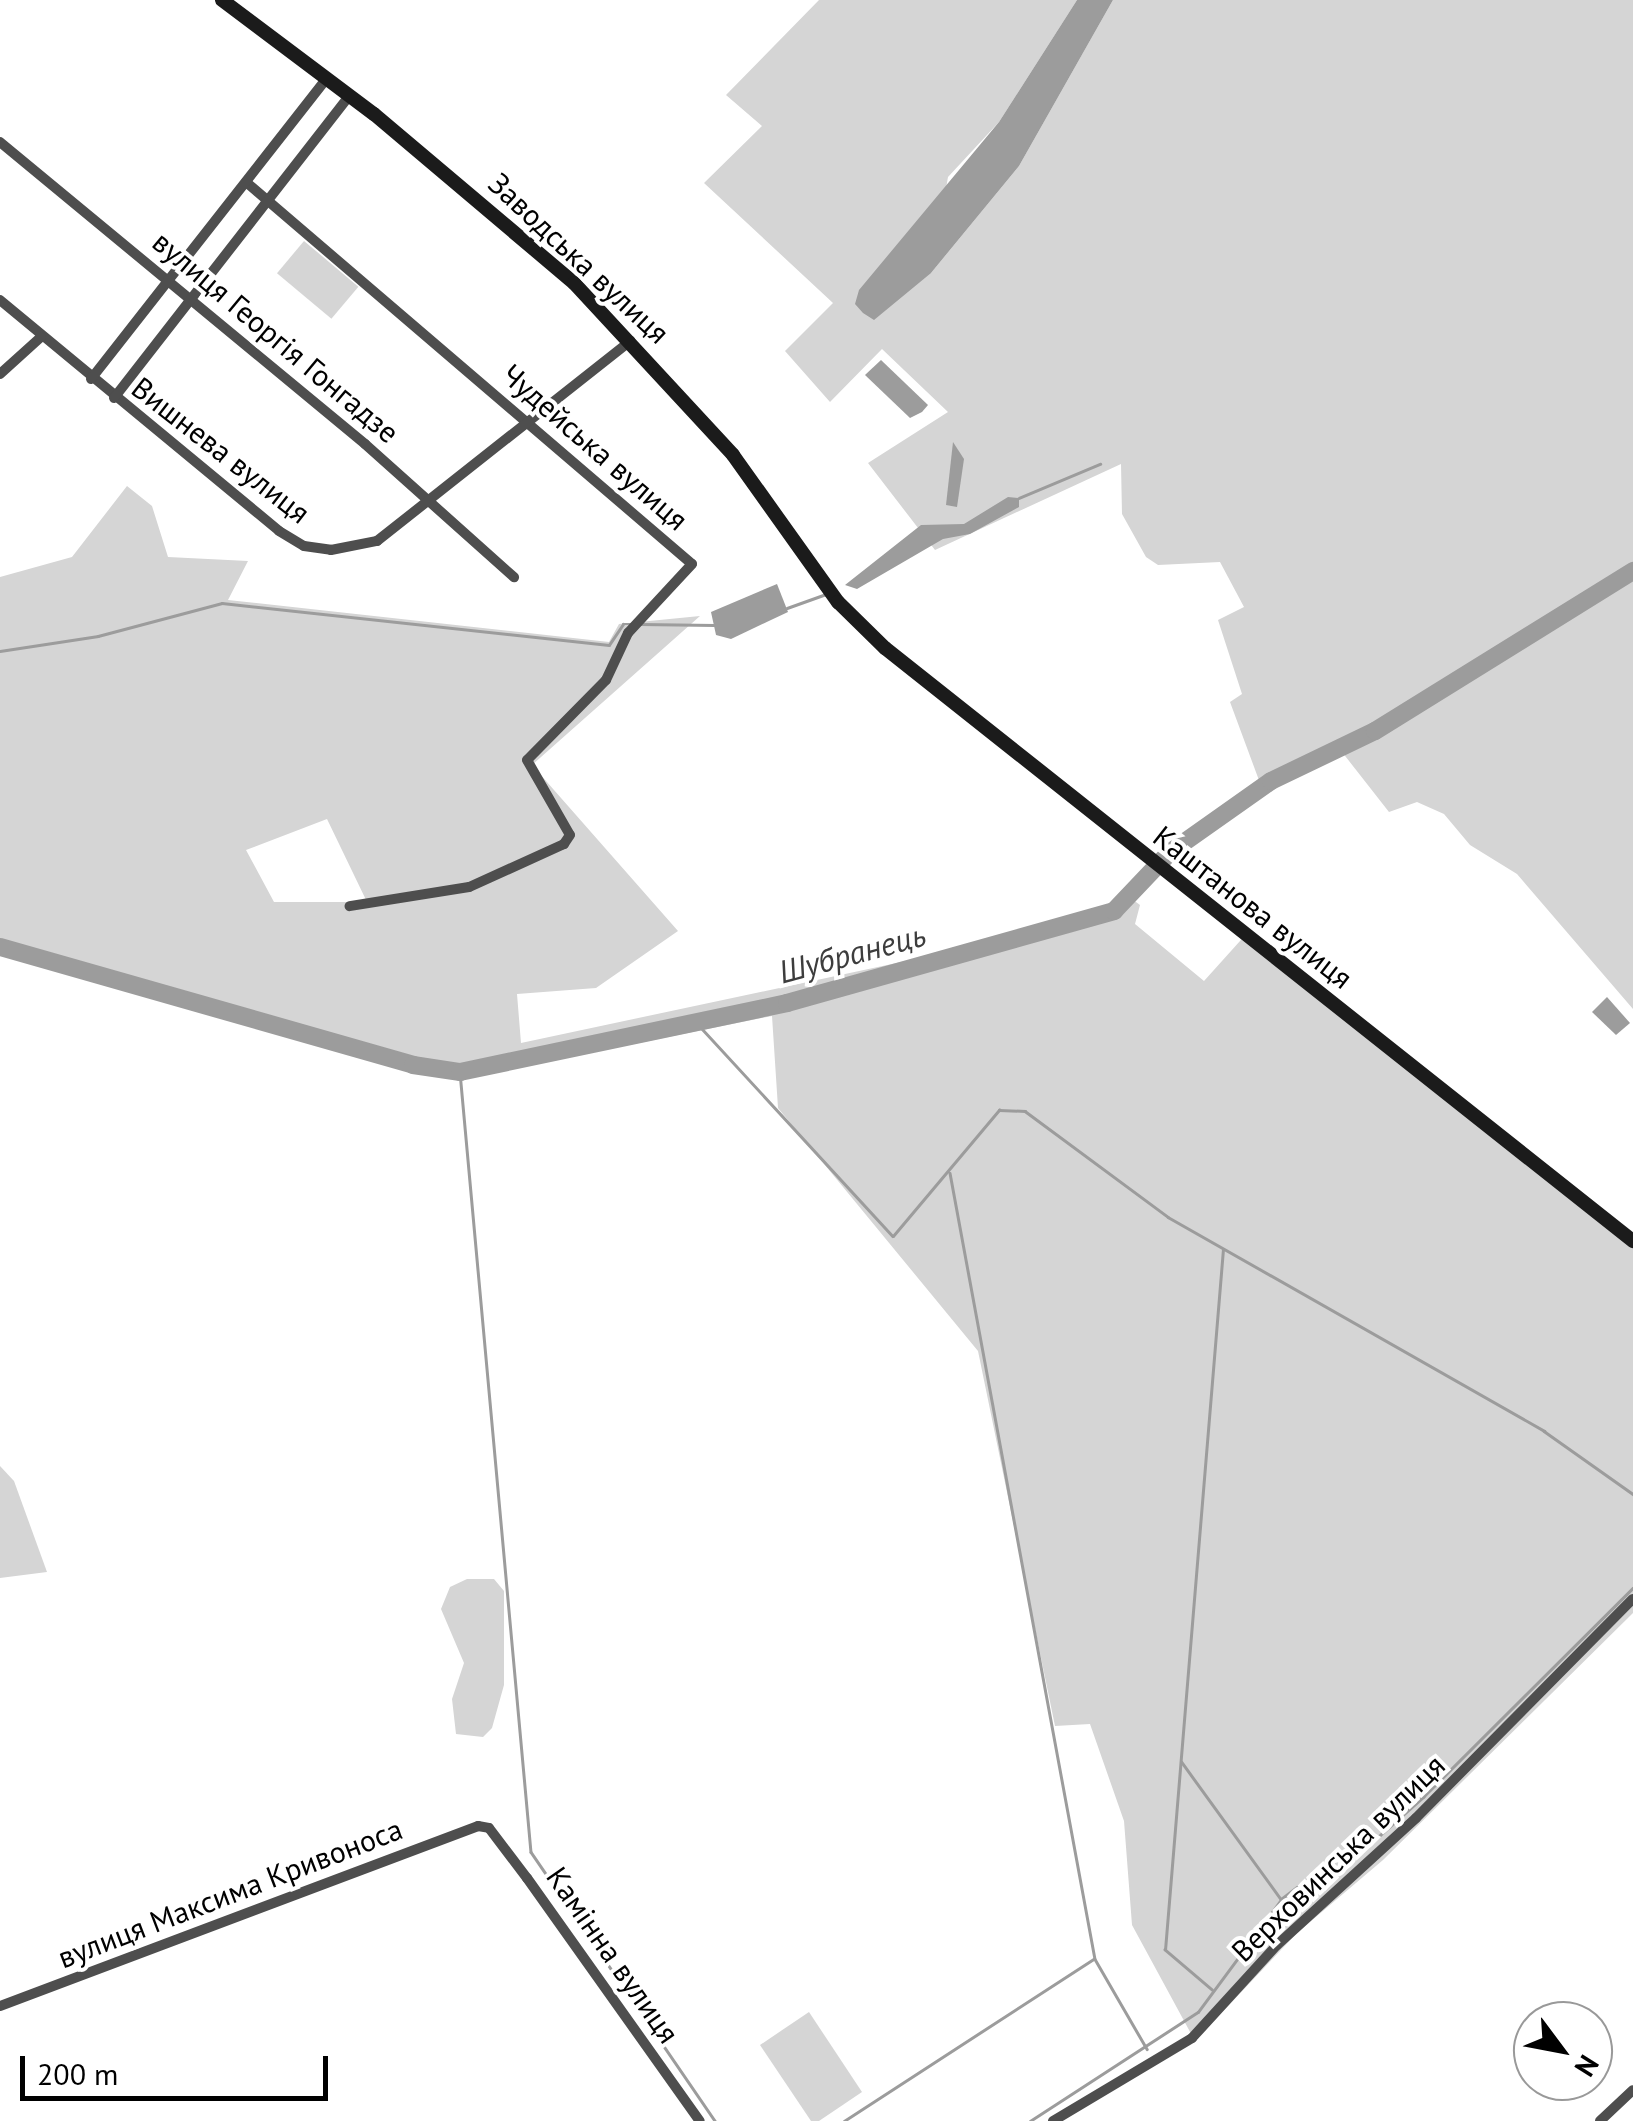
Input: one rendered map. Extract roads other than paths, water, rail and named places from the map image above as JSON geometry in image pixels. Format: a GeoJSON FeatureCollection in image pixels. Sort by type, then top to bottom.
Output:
{"type":"FeatureCollection","features":[{"type":"Feature","properties":{"kind":"main road","name":"Заводська вулиця"},"geometry":{"type":"LineString","coordinates":[[222,0],[350,96],[574,283],[733,455],[841,606]]}},
{"type":"Feature","properties":{"kind":"main road","name":"Каштанова вулиця"},"geometry":{"type":"LineString","coordinates":[[841,606],[1163,872],[1633,1241]]}},
{"type":"Feature","properties":{"kind":"street"},"geometry":{"type":"LineString","coordinates":[[90,379],[326,79]]}},
{"type":"Feature","properties":{"kind":"street"},"geometry":{"type":"LineString","coordinates":[[114,398],[350,96]]}},
{"type":"Feature","properties":{"kind":"street","name":"вулиця Георгія Гонгадзе"},"geometry":{"type":"LineString","coordinates":[[0,142],[432,502],[514,577]]}},
{"type":"Feature","properties":{"kind":"street","name":"Чудейська вулиця"},"geometry":{"type":"LineString","coordinates":[[246,182],[692,563],[628,633],[606,680],[527,760],[570,835],[546,855],[469,888],[350,906]]}},
{"type":"Feature","properties":{"kind":"street","name":"Вишнева вулиця"},"geometry":{"type":"LineString","coordinates":[[0,300],[90,379],[304,546],[354,549],[377,541],[432,502],[528,420],[630,341]]}},
{"type":"Feature","properties":{"kind":"street"},"geometry":{"type":"LineString","coordinates":[[0,374],[41,337]]}},
{"type":"Feature","properties":{"kind":"street","name":"Верховинська вулиця"},"geometry":{"type":"LineString","coordinates":[[1053,2121],[1192,2038],[1278,1945],[1416,1818],[1633,1599]]}},
{"type":"Feature","properties":{"kind":"street","name":"вулиця Максима Кривоноса"},"geometry":{"type":"LineString","coordinates":[[0,2006],[478,1826]]}},
{"type":"Feature","properties":{"kind":"street","name":"Камінна вулиця"},"geometry":{"type":"LineString","coordinates":[[478,1826],[489,1828],[528,1878],[700,2121]]}},
{"type":"Feature","properties":{"kind":"street"},"geometry":{"type":"LineString","coordinates":[[1600,2121],[1633,2090]]}},
{"type":"Feature","properties":{"kind":"waterway"},"geometry":{"type":"LineString","coordinates":[[1019,498],[1100,464]]}},
{"type":"Feature","properties":{"kind":"waterway","name":"Шубранець"},"geometry":{"type":"LineString","coordinates":[[0,947],[413,1065],[460,1072],[787,1003],[1114,911],[1169,853],[1271,781],[1375,731],[1633,571]]}},
{"type":"Feature","properties":{"kind":"waterway"},"geometry":{"type":"LineString","coordinates":[[787,608],[826,594]]}},
{"type":"Feature","properties":{"kind":"waterway"},"geometry":{"type":"LineString","coordinates":[[0,651],[98,636],[222,603],[609,645],[623,624],[632,624]]}},
{"type":"Feature","properties":{"kind":"waterway"},"geometry":{"type":"LineString","coordinates":[[640,624],[714,625]]}},
{"type":"Feature","properties":{"kind":"waterway"},"geometry":{"type":"LineString","coordinates":[[695,1021],[893,1236],[999,1110],[1025,1111],[1168,1217],[1544,1431],[1633,1494]]}},
{"type":"Feature","properties":{"kind":"waterway"},"geometry":{"type":"LineString","coordinates":[[460,1072],[531,1852],[715,2121]]}},
{"type":"Feature","properties":{"kind":"waterway"},"geometry":{"type":"LineString","coordinates":[[950,1173],[1095,1959],[1147,2049]]}},
{"type":"Feature","properties":{"kind":"waterway"},"geometry":{"type":"LineString","coordinates":[[1212,1990],[1165,1950],[1223,1249]]}},
{"type":"Feature","properties":{"kind":"waterway"},"geometry":{"type":"LineString","coordinates":[[1281,1899],[1310,1877],[1344,1867],[1423,1797],[1633,1588]]}},
{"type":"Feature","properties":{"kind":"waterway"},"geometry":{"type":"LineString","coordinates":[[1030,2121],[1198,2012],[1281,1900],[1181,1762]]}},
{"type":"Feature","properties":{"kind":"waterway"},"geometry":{"type":"LineString","coordinates":[[844,2121],[1093,1959]]}}]}
